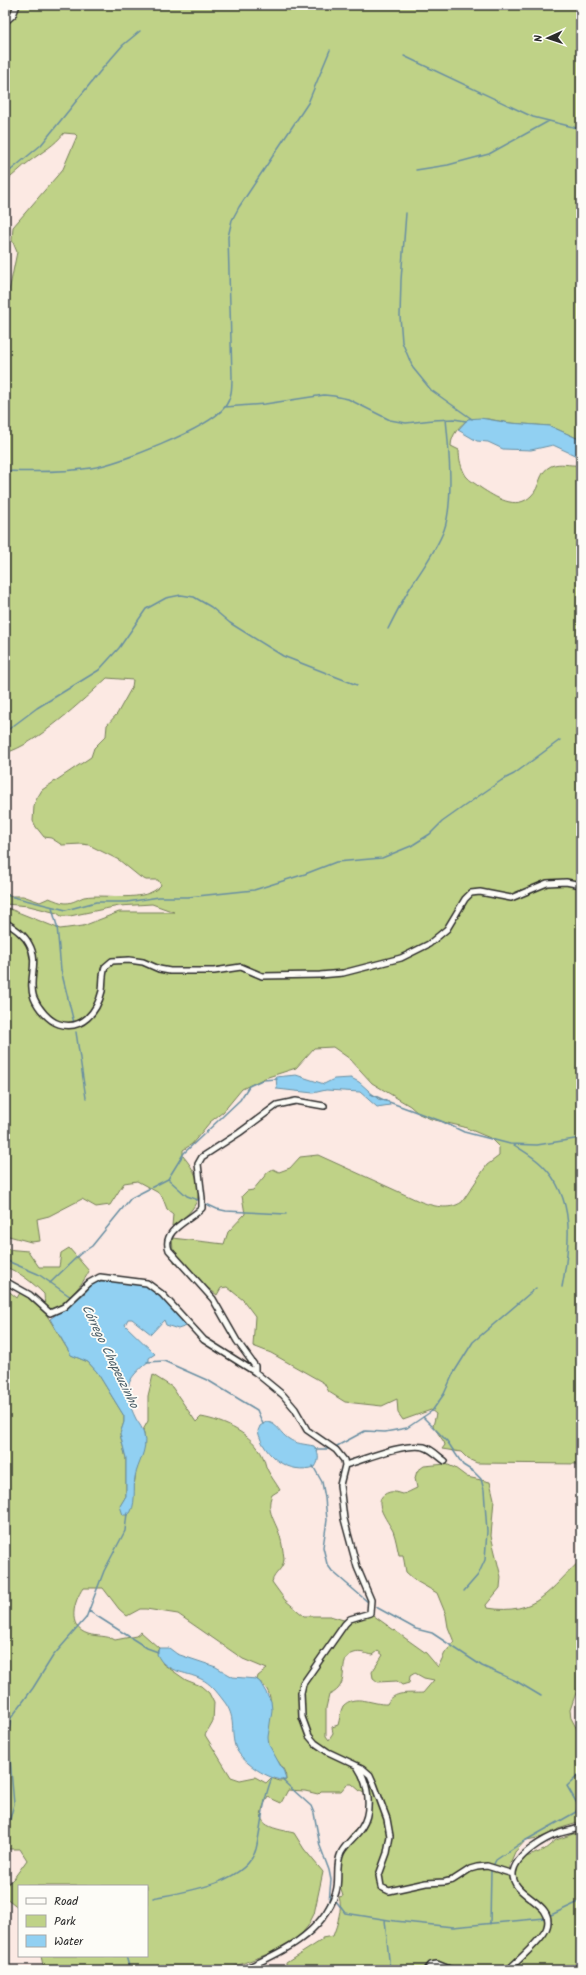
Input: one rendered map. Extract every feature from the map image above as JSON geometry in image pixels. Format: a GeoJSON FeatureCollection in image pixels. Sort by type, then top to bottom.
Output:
{"type":"FeatureCollection","features":[{"type":"Feature","properties":{"kind":"street"},"geometry":{"type":"LineString","coordinates":[[5,22],[13,15],[17,5]]}},
{"type":"Feature","properties":{"kind":"street"},"geometry":{"type":"LineString","coordinates":[[5,922],[22,935],[33,953],[35,962],[32,988],[34,998],[38,1005],[57,1024],[73,1025],[86,1021],[91,1014],[101,994],[105,967],[112,961],[137,960],[159,969],[170,971],[214,971],[241,967],[262,976],[320,975],[343,972],[401,958],[429,944],[446,929],[465,899],[471,893],[480,892],[511,898],[547,883],[566,882],[581,885]]}},
{"type":"Feature","properties":{"kind":"street"},"geometry":{"type":"LineString","coordinates":[[255,1372],[253,1364],[237,1341],[213,1299],[169,1250],[167,1241],[179,1226],[202,1208],[198,1164],[202,1157],[239,1133],[277,1105],[296,1101],[324,1106]]}},
{"type":"Feature","properties":{"kind":"street"},"geometry":{"type":"LineString","coordinates":[[5,1281],[30,1295],[50,1313],[64,1307],[89,1283],[100,1278],[147,1283],[162,1294],[204,1340],[255,1372],[288,1401],[307,1430],[336,1450],[344,1460],[345,1465],[340,1484],[344,1519],[357,1567],[371,1600],[371,1610],[367,1615],[350,1619],[340,1630],[303,1684],[301,1705],[304,1727],[315,1743],[321,1748],[362,1768],[370,1775],[390,1828],[389,1845],[379,1875],[379,1882],[385,1890],[395,1890],[426,1883],[453,1880],[470,1869],[477,1867],[487,1866],[513,1874]]}},
{"type":"Feature","properties":{"kind":"street"},"geometry":{"type":"LineString","coordinates":[[345,1465],[388,1452],[419,1447],[429,1449],[445,1461]]}},
{"type":"Feature","properties":{"kind":"street"},"geometry":{"type":"LineString","coordinates":[[242,1970],[277,1954],[308,1933],[319,1922],[330,1905],[336,1892],[340,1854],[346,1844],[362,1826],[366,1818],[366,1786],[362,1774],[357,1766]]}},
{"type":"Feature","properties":{"kind":"street"},"geometry":{"type":"LineString","coordinates":[[508,1970],[544,1933],[548,1922],[546,1912],[518,1886],[513,1874],[516,1865],[522,1855],[550,1837],[581,1827]]}},
{"type":"Feature","properties":{"kind":"street"},"geometry":{"type":"LineString","coordinates":[[428,1970],[431,1965],[437,1964],[452,1970]]}},
{"type":"Feature","properties":{"kind":"green space"},"geometry":{"type":"Polygon","coordinates":[[[5,5],[581,5],[581,440],[550,426],[510,423],[488,419],[469,419],[462,424],[457,431],[451,442],[451,446],[459,450],[462,467],[469,479],[493,495],[512,502],[519,502],[531,496],[537,488],[544,472],[551,466],[558,464],[579,465],[581,462],[581,1464],[477,1463],[468,1459],[461,1452],[442,1449],[445,1445],[433,1426],[436,1414],[431,1410],[403,1420],[398,1413],[397,1399],[382,1406],[345,1402],[329,1392],[324,1383],[271,1353],[253,1346],[255,1316],[243,1300],[227,1287],[221,1288],[217,1295],[174,1262],[172,1238],[224,1244],[228,1232],[245,1214],[242,1196],[247,1191],[253,1190],[268,1172],[273,1169],[279,1172],[290,1168],[300,1157],[318,1155],[419,1201],[429,1205],[446,1207],[457,1205],[462,1202],[487,1165],[499,1156],[499,1147],[490,1138],[464,1127],[431,1119],[419,1114],[410,1106],[372,1083],[350,1059],[333,1047],[314,1048],[296,1068],[265,1078],[242,1089],[223,1112],[210,1122],[192,1144],[183,1150],[183,1156],[191,1166],[196,1176],[199,1185],[198,1194],[196,1203],[191,1211],[183,1219],[172,1226],[173,1214],[167,1209],[162,1196],[137,1181],[124,1183],[110,1205],[96,1207],[82,1199],[49,1216],[37,1219],[40,1241],[31,1242],[5,1235],[5,907],[60,929],[83,926],[119,912],[174,912],[152,904],[119,906],[70,916],[61,916],[57,913],[29,906],[5,904],[5,893],[12,896],[23,896],[40,902],[49,898],[60,902],[69,903],[84,897],[93,896],[135,896],[154,891],[161,885],[158,880],[146,880],[140,877],[119,860],[89,845],[62,845],[51,838],[44,837],[33,821],[34,806],[42,790],[91,757],[94,748],[106,736],[107,725],[117,714],[132,687],[133,680],[107,678],[45,732],[31,741],[5,753],[5,311],[17,252],[12,240],[13,227],[63,169],[77,136],[75,134],[64,133],[52,145],[5,181],[5,5]]]}},
{"type":"Feature","properties":{"kind":"green space"},"geometry":{"type":"Polygon","coordinates":[[[69,1248],[89,1271],[74,1293],[63,1303],[52,1309],[46,1306],[44,1294],[26,1278],[5,1267],[5,1249],[28,1251],[39,1267],[59,1267],[61,1253],[69,1248]]]}},
{"type":"Feature","properties":{"kind":"green space"},"geometry":{"type":"Polygon","coordinates":[[[5,1288],[17,1298],[21,1291],[40,1304],[71,1355],[88,1362],[97,1372],[124,1416],[124,1422],[120,1434],[126,1458],[126,1496],[121,1505],[130,1513],[136,1472],[144,1444],[143,1430],[148,1421],[148,1396],[153,1375],[172,1387],[196,1422],[201,1417],[228,1425],[245,1435],[252,1442],[264,1458],[270,1475],[280,1490],[272,1495],[270,1500],[270,1511],[280,1536],[284,1562],[272,1582],[285,1600],[304,1616],[330,1616],[347,1621],[357,1614],[370,1613],[426,1653],[438,1667],[445,1653],[454,1642],[448,1627],[446,1615],[437,1593],[416,1581],[406,1572],[403,1555],[399,1555],[393,1531],[381,1510],[380,1504],[380,1499],[390,1492],[404,1494],[417,1488],[415,1478],[417,1471],[424,1466],[446,1464],[455,1468],[467,1477],[490,1482],[494,1499],[491,1536],[501,1577],[500,1588],[486,1605],[487,1608],[519,1608],[531,1604],[551,1590],[581,1560],[581,1674],[578,1676],[578,1687],[570,1710],[571,1718],[580,1735],[581,1822],[558,1829],[550,1836],[526,1840],[515,1852],[509,1866],[510,1874],[516,1886],[516,1866],[524,1858],[544,1850],[556,1840],[573,1834],[581,1834],[581,1970],[511,1970],[503,1966],[488,1970],[465,1971],[455,1969],[436,1961],[427,1964],[422,1970],[286,1970],[286,1963],[322,1940],[322,1938],[333,1936],[335,1932],[340,1912],[339,1897],[343,1896],[337,1877],[336,1863],[345,1841],[362,1822],[366,1811],[366,1794],[352,1784],[347,1784],[341,1791],[321,1791],[318,1794],[305,1791],[288,1790],[281,1803],[268,1797],[261,1814],[262,1820],[270,1827],[294,1833],[304,1849],[323,1872],[314,1914],[308,1926],[299,1937],[268,1954],[225,1970],[44,1970],[41,1957],[148,1957],[148,1885],[18,1885],[18,1907],[5,1897],[5,1887],[14,1878],[27,1860],[20,1849],[5,1849],[5,1288]],[[83,1588],[80,1593],[75,1606],[74,1620],[81,1631],[95,1636],[109,1637],[115,1640],[136,1636],[141,1632],[159,1648],[157,1652],[163,1664],[186,1680],[201,1686],[209,1693],[214,1703],[213,1721],[205,1735],[231,1777],[240,1780],[255,1777],[266,1783],[271,1778],[280,1781],[286,1780],[286,1775],[282,1766],[272,1753],[268,1744],[267,1736],[271,1702],[269,1694],[265,1686],[257,1680],[258,1676],[267,1669],[243,1659],[178,1614],[140,1609],[127,1616],[119,1609],[103,1588],[83,1588]],[[378,1651],[373,1655],[356,1652],[348,1656],[345,1661],[341,1685],[336,1691],[329,1695],[326,1708],[326,1736],[329,1740],[333,1734],[332,1727],[338,1725],[342,1708],[348,1702],[353,1700],[364,1700],[387,1704],[398,1695],[407,1693],[423,1693],[434,1680],[424,1678],[415,1673],[410,1676],[409,1683],[402,1685],[397,1681],[378,1682],[373,1678],[372,1672],[383,1655],[378,1651]]]}},
{"type":"Feature","properties":{"kind":"water"},"geometry":{"type":"Polygon","coordinates":[[[480,418],[510,423],[550,426],[581,440],[581,458],[553,445],[531,450],[503,449],[488,442],[477,441],[458,430],[468,419],[480,418]]]}},
{"type":"Feature","properties":{"kind":"water"},"geometry":{"type":"Polygon","coordinates":[[[296,1075],[324,1084],[334,1079],[351,1078],[359,1082],[378,1099],[389,1102],[390,1105],[377,1107],[360,1092],[326,1090],[313,1093],[277,1089],[276,1077],[296,1075]]]}},
{"type":"Feature","properties":{"kind":"water"},"geometry":{"type":"Polygon","coordinates":[[[107,1280],[137,1283],[155,1290],[167,1301],[187,1326],[178,1329],[166,1325],[164,1320],[151,1334],[132,1319],[128,1319],[125,1325],[155,1354],[149,1358],[149,1361],[135,1374],[128,1386],[129,1400],[136,1419],[143,1430],[145,1446],[134,1481],[133,1508],[128,1515],[123,1515],[120,1506],[126,1496],[126,1458],[120,1434],[124,1422],[124,1416],[97,1372],[88,1362],[71,1355],[50,1319],[84,1294],[93,1283],[107,1280]]]}},
{"type":"Feature","properties":{"kind":"water"},"geometry":{"type":"Polygon","coordinates":[[[266,1422],[276,1426],[292,1441],[314,1446],[318,1456],[318,1462],[315,1467],[305,1469],[287,1466],[272,1456],[266,1449],[258,1431],[260,1426],[266,1422]]]}},
{"type":"Feature","properties":{"kind":"water"},"geometry":{"type":"Polygon","coordinates":[[[159,1648],[169,1648],[177,1654],[216,1667],[233,1677],[256,1679],[260,1682],[271,1701],[272,1710],[268,1737],[269,1745],[284,1772],[286,1780],[264,1774],[243,1758],[235,1746],[232,1718],[221,1697],[204,1681],[195,1676],[176,1671],[165,1665],[157,1654],[159,1648]]]}},
{"type":"Feature","properties":{"kind":"waterway"},"geometry":{"type":"LineString","coordinates":[[5,175],[41,145],[102,69],[123,45],[140,31]]}},
{"type":"Feature","properties":{"kind":"waterway"},"geometry":{"type":"LineString","coordinates":[[5,471],[59,471],[91,468],[104,465],[140,453],[182,435],[200,426],[224,408],[230,397],[232,385],[228,237],[232,220],[239,207],[308,103],[330,50]]}},
{"type":"Feature","properties":{"kind":"waterway"},"geometry":{"type":"LineString","coordinates":[[404,56],[533,117],[581,129]]}},
{"type":"Feature","properties":{"kind":"waterway"},"geometry":{"type":"LineString","coordinates":[[416,170],[448,165],[489,154],[549,121]]}},
{"type":"Feature","properties":{"kind":"waterway"},"geometry":{"type":"LineString","coordinates":[[406,213],[401,280],[400,316],[402,342],[413,368],[431,390],[472,419]]}},
{"type":"Feature","properties":{"kind":"waterway"},"geometry":{"type":"LineString","coordinates":[[225,407],[265,404],[324,395],[348,399],[390,420],[406,423],[454,419],[466,421]]}},
{"type":"Feature","properties":{"kind":"waterway"},"geometry":{"type":"LineString","coordinates":[[388,629],[407,593],[433,553],[444,530],[449,505],[450,490],[446,419]]}},
{"type":"Feature","properties":{"kind":"waterway"},"geometry":{"type":"LineString","coordinates":[[5,732],[37,708],[99,670],[119,648],[146,609],[166,598],[181,595],[194,597],[211,607],[230,623],[283,656],[357,685]]}},
{"type":"Feature","properties":{"kind":"waterway"},"geometry":{"type":"LineString","coordinates":[[5,895],[66,910],[96,902],[127,902],[159,897],[188,897],[254,890],[305,874],[336,862],[382,858],[411,846],[430,834],[442,822],[502,780],[514,774],[560,740]]}},
{"type":"Feature","properties":{"kind":"waterway"},"geometry":{"type":"LineString","coordinates":[[52,908],[57,926],[61,970],[74,1023]]}},
{"type":"Feature","properties":{"kind":"waterway"},"geometry":{"type":"LineString","coordinates":[[76,1032],[86,1098]]}},
{"type":"Feature","properties":{"kind":"waterway"},"geometry":{"type":"LineString","coordinates":[[50,1283],[80,1254],[92,1246],[131,1198],[168,1179],[184,1153],[240,1100],[249,1086],[262,1080],[277,1079]]}},
{"type":"Feature","properties":{"kind":"waterway"},"geometry":{"type":"LineString","coordinates":[[371,1094],[386,1101]]}},
{"type":"Feature","properties":{"kind":"waterway"},"geometry":{"type":"LineString","coordinates":[[389,1102],[441,1121],[464,1132],[510,1144],[537,1145],[581,1138]]}},
{"type":"Feature","properties":{"kind":"waterway"},"geometry":{"type":"LineString","coordinates":[[514,1145],[542,1165],[553,1178],[561,1192],[568,1223],[567,1255],[562,1287]]}},
{"type":"Feature","properties":{"kind":"waterway"},"geometry":{"type":"LineString","coordinates":[[168,1179],[187,1196],[201,1201]]}},
{"type":"Feature","properties":{"kind":"waterway"},"geometry":{"type":"LineString","coordinates":[[204,1203],[226,1211],[286,1214]]}},
{"type":"Feature","properties":{"kind":"waterway","name":"Córrego Chapeuzinho"},"geometry":{"type":"LineString","coordinates":[[5,1260],[38,1274],[71,1297]]}},
{"type":"Feature","properties":{"kind":"waterway"},"geometry":{"type":"LineString","coordinates":[[337,1446],[365,1431],[385,1432],[407,1428],[432,1411],[444,1394],[453,1374],[473,1342],[536,1288]]}},
{"type":"Feature","properties":{"kind":"waterway"},"geometry":{"type":"LineString","coordinates":[[147,1362],[164,1361],[209,1381],[257,1410],[263,1424]]}},
{"type":"Feature","properties":{"kind":"waterway"},"geometry":{"type":"LineString","coordinates":[[423,1417],[447,1441],[463,1465],[474,1472],[481,1479],[484,1490],[487,1531],[485,1560],[478,1575],[464,1591]]}},
{"type":"Feature","properties":{"kind":"waterway"},"geometry":{"type":"LineString","coordinates":[[315,1449],[330,1449]]}},
{"type":"Feature","properties":{"kind":"waterway"},"geometry":{"type":"LineString","coordinates":[[313,1466],[322,1482],[325,1498],[327,1520],[323,1547],[327,1564],[332,1571],[369,1603]]}},
{"type":"Feature","properties":{"kind":"waterway"},"geometry":{"type":"LineString","coordinates":[[5,1827],[10,1819],[14,1804],[8,1737],[11,1718],[33,1688],[53,1656],[86,1618],[104,1571],[125,1531],[127,1513]]}},
{"type":"Feature","properties":{"kind":"waterway"},"geometry":{"type":"LineString","coordinates":[[376,1607],[416,1629],[432,1633],[482,1666],[516,1681],[541,1696]]}},
{"type":"Feature","properties":{"kind":"waterway","name":"Córrego Chapeuzinho"},"geometry":{"type":"LineString","coordinates":[[89,1611],[147,1648],[158,1652]]}},
{"type":"Feature","properties":{"kind":"waterway"},"geometry":{"type":"LineString","coordinates":[[494,1864],[496,1860],[521,1843],[576,1812],[578,1805],[567,1786],[581,1773]]}},
{"type":"Feature","properties":{"kind":"waterway"},"geometry":{"type":"LineString","coordinates":[[153,1898],[180,1893],[212,1884],[240,1871],[250,1861],[256,1849],[266,1795],[272,1778]]}},
{"type":"Feature","properties":{"kind":"waterway","name":"Córrego Chapeuzinho"},"geometry":{"type":"LineString","coordinates":[[281,1779],[311,1806],[314,1813],[320,1846],[331,1880],[329,1901],[323,1913]]}},
{"type":"Feature","properties":{"kind":"waterway"},"geometry":{"type":"LineString","coordinates":[[490,1924],[491,1870]]}},
{"type":"Feature","properties":{"kind":"waterway","name":"Córrego Chapeuzinho"},"geometry":{"type":"LineString","coordinates":[[336,1901],[345,1913],[395,1921],[453,1927],[545,1918]]}},
{"type":"Feature","properties":{"kind":"waterway","name":"Córrego Chapeuzinho"},"geometry":{"type":"LineString","coordinates":[[551,1915],[581,1901]]}},
{"type":"Feature","properties":{"kind":"waterway"},"geometry":{"type":"LineString","coordinates":[[385,1920],[390,1970]]}},
{"type":"Feature","properties":{"kind":"waterway"},"geometry":{"type":"LineString","coordinates":[[126,1957],[130,1970]]}},
{"type":"Feature","properties":{"kind":"waterway"},"geometry":{"type":"LineString","coordinates":[[251,1970],[258,1967]]}}]}
